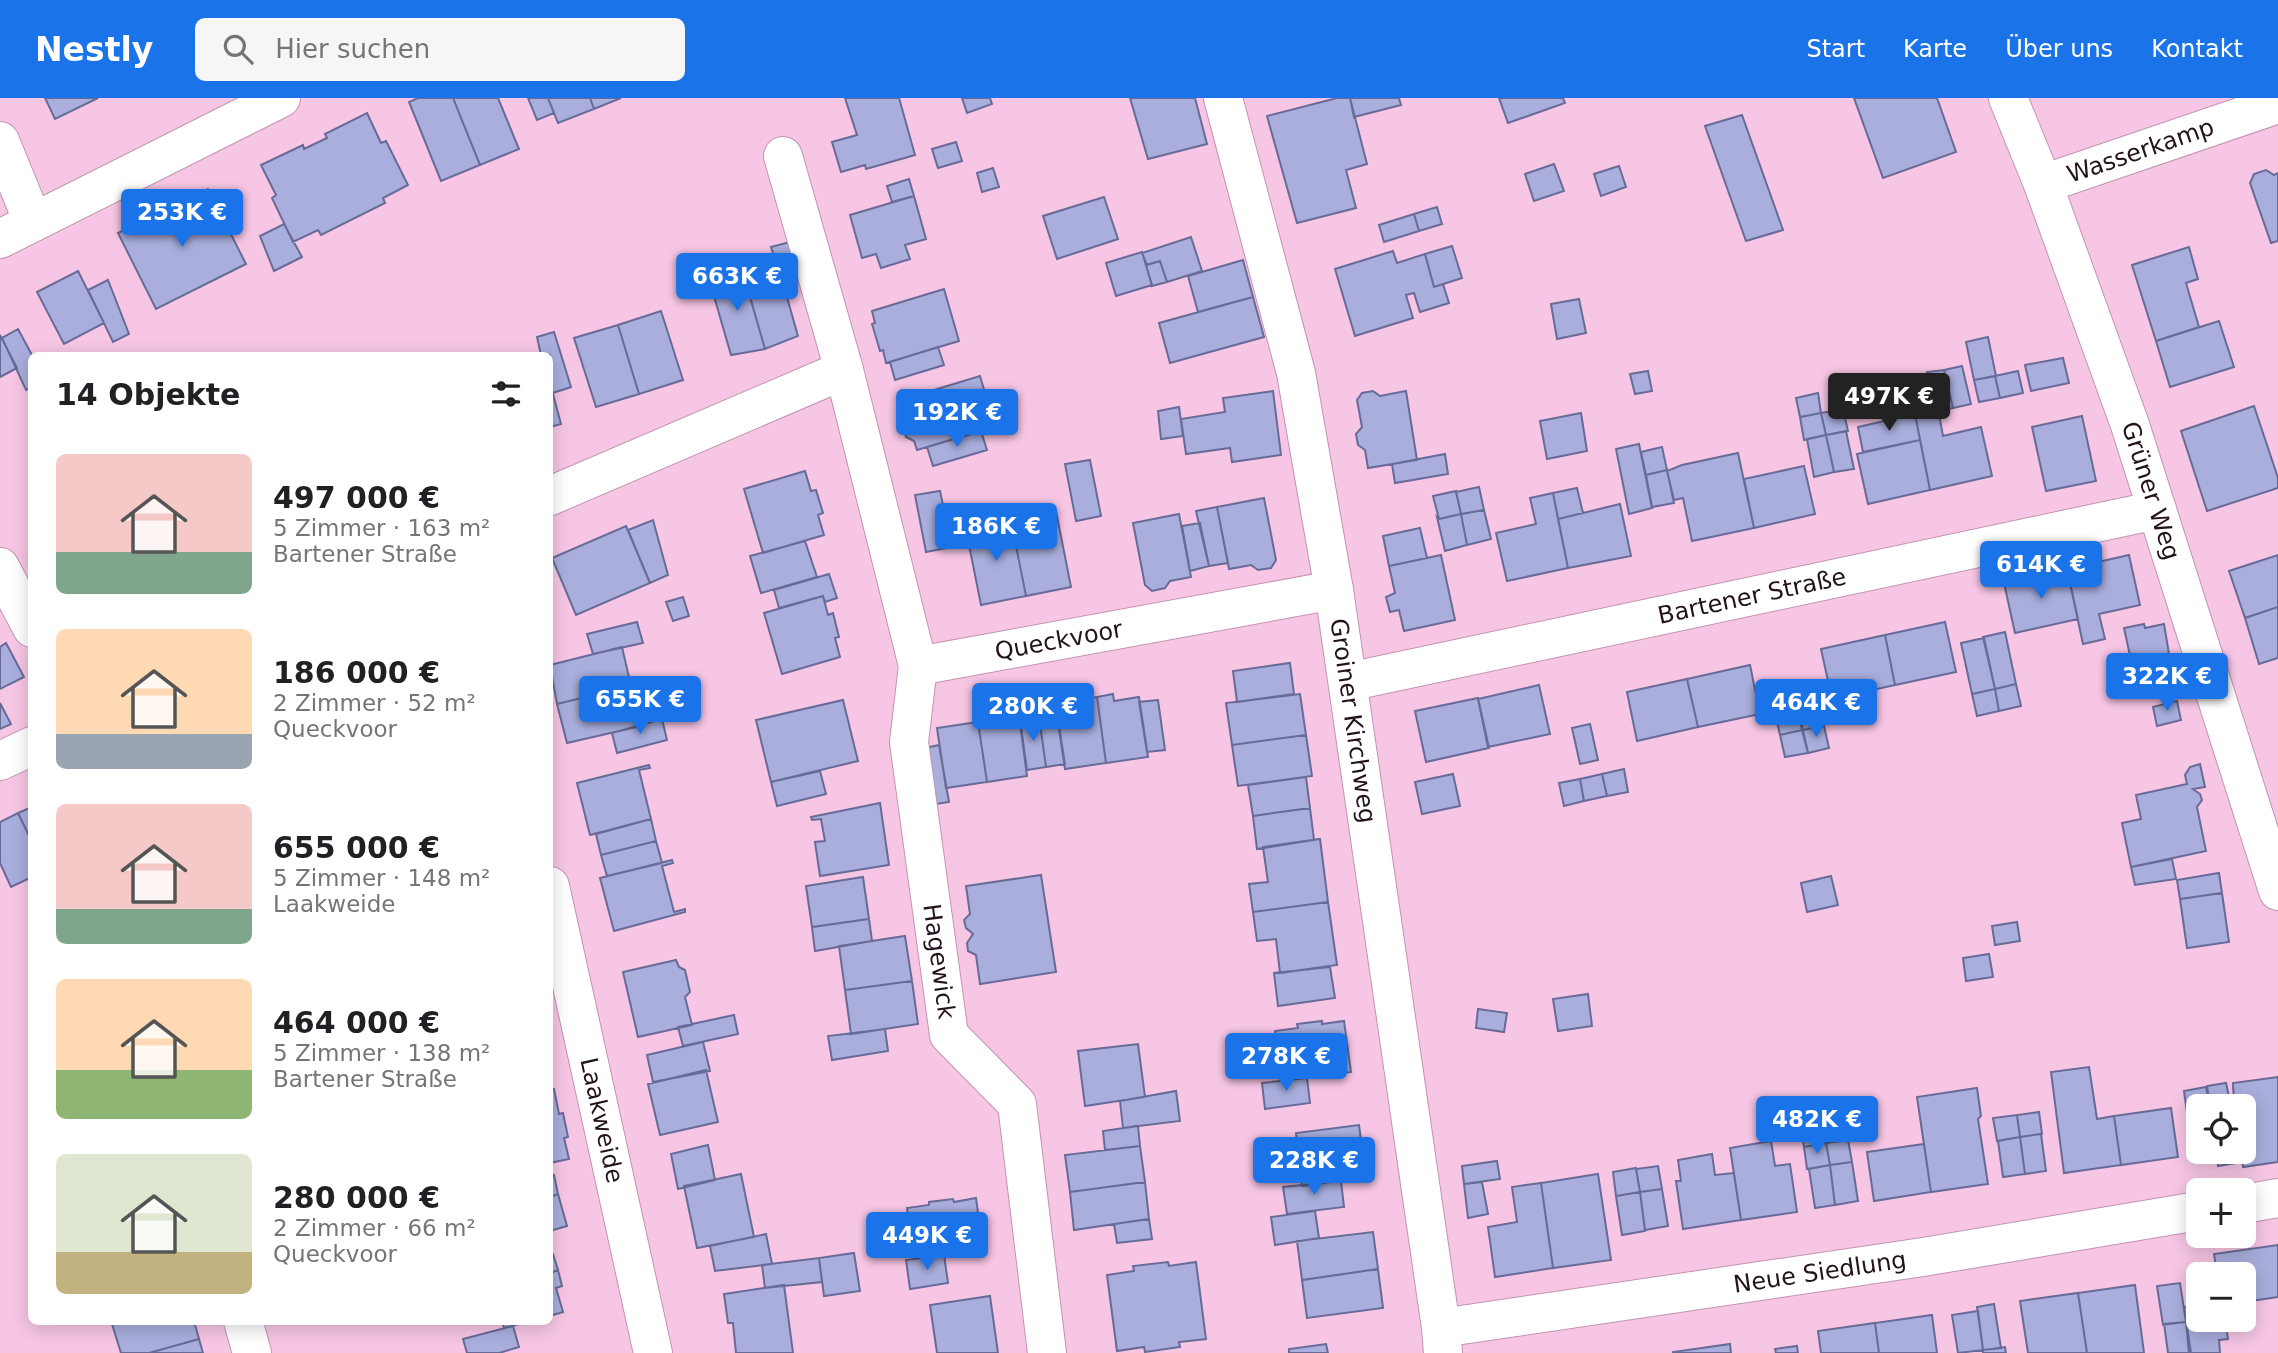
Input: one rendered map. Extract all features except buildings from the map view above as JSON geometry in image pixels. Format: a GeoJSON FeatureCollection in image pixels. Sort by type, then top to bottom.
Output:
{"type":"FeatureCollection","features":[{"type":"Feature","properties":{"kind":"street"},"geometry":{"type":"LineString","coordinates":[[0,141],[16,230],[281,98]]}},
{"type":"Feature","properties":{"kind":"street","name":"Groiner Kirchweg"},"geometry":{"type":"LineString","coordinates":[[1223,98],[1296,373],[1348,682],[1442,1340]]}},
{"type":"Feature","properties":{"kind":"street","name":"Grüner Weg"},"geometry":{"type":"LineString","coordinates":[[2008,98],[2043,184],[2130,425],[2278,891]]}},
{"type":"Feature","properties":{"kind":"street","name":"Wasserkamp"},"geometry":{"type":"LineString","coordinates":[[2043,184],[2278,104]]}},
{"type":"Feature","properties":{"kind":"street"},"geometry":{"type":"LineString","coordinates":[[783,156],[844,370],[918,666]]}},
{"type":"Feature","properties":{"kind":"street"},"geometry":{"type":"LineString","coordinates":[[553,495],[844,370]]}},
{"type":"Feature","properties":{"kind":"street","name":"Bartener Straße"},"geometry":{"type":"LineString","coordinates":[[1348,682],[2157,510]]}},
{"type":"Feature","properties":{"kind":"street"},"geometry":{"type":"LineString","coordinates":[[0,567],[28,620]]}},
{"type":"Feature","properties":{"kind":"street","name":"Queckvoor"},"geometry":{"type":"LineString","coordinates":[[918,666],[1334,590]]}},
{"type":"Feature","properties":{"kind":"street","name":"Hagewick"},"geometry":{"type":"LineString","coordinates":[[918,666],[909,742],[949,1035],[1017,1104],[1047,1353]]}},
{"type":"Feature","properties":{"kind":"street"},"geometry":{"type":"LineString","coordinates":[[0,761],[28,748]]}},
{"type":"Feature","properties":{"kind":"street","name":"Laakweide"},"geometry":{"type":"LineString","coordinates":[[553,900],[653,1353]]}},
{"type":"Feature","properties":{"kind":"street"},"geometry":{"type":"LineString","coordinates":[[2256,1202],[2278,1198]]}},
{"type":"Feature","properties":{"kind":"street","name":"Neue Siedlung"},"geometry":{"type":"LineString","coordinates":[[1442,1340],[2186,1214]]}},
{"type":"Feature","properties":{"kind":"street"},"geometry":{"type":"LineString","coordinates":[[244,1325],[252,1353]]}}]}
